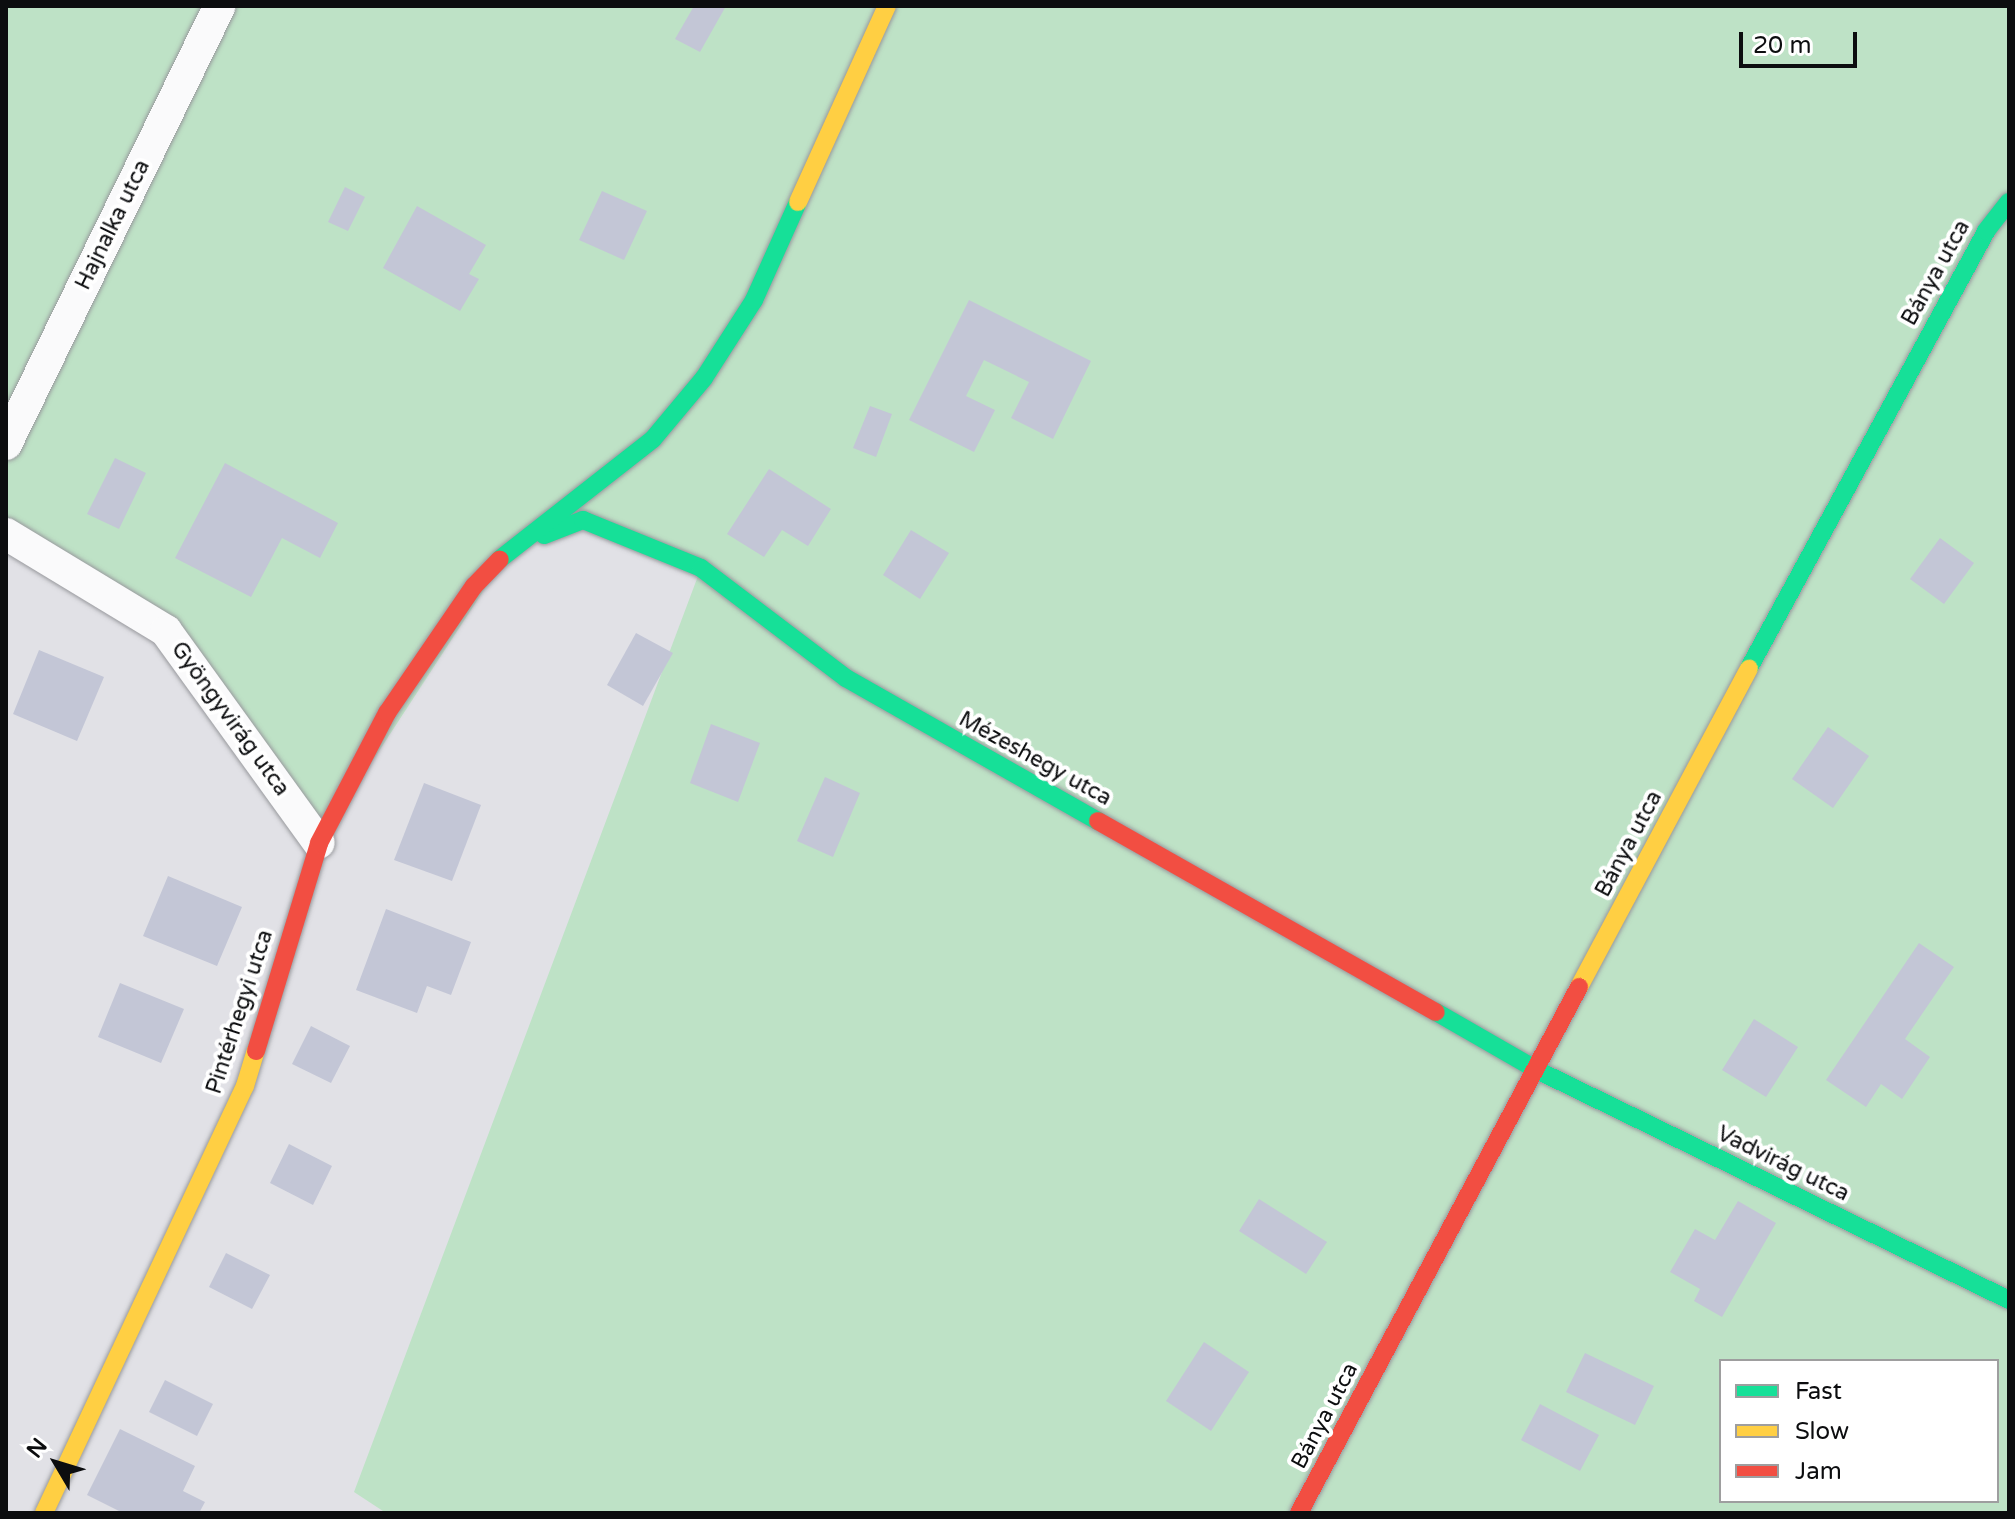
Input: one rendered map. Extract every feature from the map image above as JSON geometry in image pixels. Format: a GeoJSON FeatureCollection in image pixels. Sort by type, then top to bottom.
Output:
{"type":"FeatureCollection","features":[{"type":"Feature","properties":{"kind":"street","name":"Hajnalka utca"},"geometry":{"type":"LineString","coordinates":[[6,444],[220,6]]}},
{"type":"Feature","properties":{"kind":"street"},"geometry":{"type":"LineString","coordinates":[[512,547],[581,501],[653,439],[704,378],[754,300],[887,6]]}},
{"type":"Feature","properties":{"kind":"street","name":"Bánya utca"},"geometry":{"type":"LineString","coordinates":[[1299,1513],[1842,493],[1986,231],[2009,202]]}},
{"type":"Feature","properties":{"kind":"street","name":"Mézeshegy utca"},"geometry":{"type":"LineString","coordinates":[[512,547],[583,520],[701,568],[846,678],[1537,1070]]}},
{"type":"Feature","properties":{"kind":"street","name":"Gyöngyvirág utca"},"geometry":{"type":"LineString","coordinates":[[6,534],[166,631],[319,843]]}},
{"type":"Feature","properties":{"kind":"street","name":"Pintérhegyi utca"},"geometry":{"type":"LineString","coordinates":[[44,1513],[245,1086],[319,843],[387,713],[474,586],[512,547]]}},
{"type":"Feature","properties":{"kind":"street","name":"Vadvirág utca"},"geometry":{"type":"LineString","coordinates":[[1537,1070],[2009,1300]]}},
{"type":"Feature","properties":{"kind":"green space"},"geometry":{"type":"Polygon","coordinates":[[[6,6],[2009,6],[2009,1513],[386,1513],[354,1492],[701,568],[583,520],[512,547],[319,843],[166,631],[6,534],[6,6]]]}},
{"type":"Feature","properties":{"kind":"building"},"geometry":{"type":"Polygon","coordinates":[[[694,6],[726,6],[700,52],[675,39],[694,6]]]}},
{"type":"Feature","properties":{"kind":"building"},"geometry":{"type":"Polygon","coordinates":[[[345,187],[365,197],[348,231],[328,222],[345,187]]]}},
{"type":"Feature","properties":{"kind":"building"},"geometry":{"type":"Polygon","coordinates":[[[602,191],[647,211],[624,260],[579,240],[602,191]]]}},
{"type":"Feature","properties":{"kind":"building"},"geometry":{"type":"Polygon","coordinates":[[[417,206],[486,245],[469,274],[479,279],[460,311],[383,268],[417,206]]]}},
{"type":"Feature","properties":{"kind":"building"},"geometry":{"type":"Polygon","coordinates":[[[969,300],[1091,361],[1053,439],[1011,418],[1029,382],[984,360],[966,396],[995,410],[974,452],[909,420],[969,300]]]}},
{"type":"Feature","properties":{"kind":"building"},"geometry":{"type":"Polygon","coordinates":[[[870,406],[892,414],[876,457],[853,448],[870,406]]]}},
{"type":"Feature","properties":{"kind":"building"},"geometry":{"type":"Polygon","coordinates":[[[115,458],[146,473],[119,529],[87,514],[115,458]]]}},
{"type":"Feature","properties":{"kind":"building"},"geometry":{"type":"Polygon","coordinates":[[[225,463],[338,523],[320,558],[282,538],[251,597],[175,558],[225,463]]]}},
{"type":"Feature","properties":{"kind":"building"},"geometry":{"type":"Polygon","coordinates":[[[769,469],[831,509],[808,546],[782,530],[764,557],[727,534],[769,469]]]}},
{"type":"Feature","properties":{"kind":"building"},"geometry":{"type":"Polygon","coordinates":[[[911,530],[949,553],[920,599],[883,575],[911,530]]]}},
{"type":"Feature","properties":{"kind":"building"},"geometry":{"type":"Polygon","coordinates":[[[1940,538],[1974,563],[1944,604],[1910,579],[1940,538]]]}},
{"type":"Feature","properties":{"kind":"building"},"geometry":{"type":"Polygon","coordinates":[[[636,633],[673,653],[643,706],[607,685],[636,633]]]}},
{"type":"Feature","properties":{"kind":"building"},"geometry":{"type":"Polygon","coordinates":[[[39,650],[104,677],[77,741],[13,714],[39,650]]]}},
{"type":"Feature","properties":{"kind":"building"},"geometry":{"type":"Polygon","coordinates":[[[711,724],[760,743],[738,802],[690,783],[711,724]]]}},
{"type":"Feature","properties":{"kind":"building"},"geometry":{"type":"Polygon","coordinates":[[[1828,727],[1869,756],[1833,808],[1792,779],[1828,727]]]}},
{"type":"Feature","properties":{"kind":"building"},"geometry":{"type":"Polygon","coordinates":[[[825,777],[860,793],[833,857],[797,841],[825,777]]]}},
{"type":"Feature","properties":{"kind":"building"},"geometry":{"type":"Polygon","coordinates":[[[424,783],[481,805],[452,881],[394,860],[424,783]]]}},
{"type":"Feature","properties":{"kind":"building"},"geometry":{"type":"Polygon","coordinates":[[[168,876],[242,907],[217,966],[143,936],[168,876]]]}},
{"type":"Feature","properties":{"kind":"building"},"geometry":{"type":"Polygon","coordinates":[[[386,909],[471,942],[451,995],[427,986],[417,1013],[356,990],[386,909]]]}},
{"type":"Feature","properties":{"kind":"building"},"geometry":{"type":"Polygon","coordinates":[[[1919,943],[1954,967],[1905,1039],[1930,1057],[1902,1099],[1881,1084],[1866,1107],[1826,1080],[1919,943]]]}},
{"type":"Feature","properties":{"kind":"building"},"geometry":{"type":"Polygon","coordinates":[[[120,983],[184,1009],[161,1063],[98,1037],[120,983]]]}},
{"type":"Feature","properties":{"kind":"building"},"geometry":{"type":"Polygon","coordinates":[[[1754,1019],[1798,1047],[1766,1097],[1722,1070],[1754,1019]]]}},
{"type":"Feature","properties":{"kind":"building"},"geometry":{"type":"Polygon","coordinates":[[[311,1026],[350,1046],[331,1083],[292,1064],[311,1026]]]}},
{"type":"Feature","properties":{"kind":"building"},"geometry":{"type":"Polygon","coordinates":[[[289,1144],[332,1166],[313,1205],[270,1183],[289,1144]]]}},
{"type":"Feature","properties":{"kind":"building"},"geometry":{"type":"Polygon","coordinates":[[[1259,1199],[1327,1242],[1306,1274],[1239,1231],[1259,1199]]]}},
{"type":"Feature","properties":{"kind":"building"},"geometry":{"type":"Polygon","coordinates":[[[1738,1201],[1776,1223],[1722,1317],[1694,1301],[1700,1289],[1670,1272],[1695,1229],[1715,1240],[1738,1201]]]}},
{"type":"Feature","properties":{"kind":"building"},"geometry":{"type":"Polygon","coordinates":[[[226,1253],[270,1275],[252,1309],[209,1287],[226,1253]]]}},
{"type":"Feature","properties":{"kind":"building"},"geometry":{"type":"Polygon","coordinates":[[[1204,1342],[1249,1372],[1211,1431],[1166,1401],[1204,1342]]]}},
{"type":"Feature","properties":{"kind":"building"},"geometry":{"type":"Polygon","coordinates":[[[1585,1353],[1654,1386],[1635,1425],[1566,1392],[1585,1353]]]}},
{"type":"Feature","properties":{"kind":"building"},"geometry":{"type":"Polygon","coordinates":[[[165,1380],[213,1404],[197,1436],[149,1412],[165,1380]]]}},
{"type":"Feature","properties":{"kind":"building"},"geometry":{"type":"Polygon","coordinates":[[[1540,1404],[1599,1435],[1580,1471],[1521,1440],[1540,1404]]]}},
{"type":"Feature","properties":{"kind":"building"},"geometry":{"type":"Polygon","coordinates":[[[120,1429],[195,1466],[183,1491],[205,1502],[199,1513],[123,1513],[87,1495],[120,1429]]]}},
{"type":"Feature","properties":{"kind":"traffic: fast"},"geometry":{"type":"LineString","coordinates":[[500,559],[653,439],[704,378],[754,300],[798,202]]}},
{"type":"Feature","properties":{"kind":"traffic: fast"},"geometry":{"type":"LineString","coordinates":[[1749,668],[1986,231],[2009,202]]}},
{"type":"Feature","properties":{"kind":"traffic: fast"},"geometry":{"type":"LineString","coordinates":[[544,535],[583,520],[701,568],[846,678],[1098,821]]}},
{"type":"Feature","properties":{"kind":"traffic: fast"},"geometry":{"type":"LineString","coordinates":[[1436,1012],[1537,1070],[2009,1300]]}},
{"type":"Feature","properties":{"kind":"traffic: slow"},"geometry":{"type":"LineString","coordinates":[[798,202],[887,6]]}},
{"type":"Feature","properties":{"kind":"traffic: slow"},"geometry":{"type":"LineString","coordinates":[[1579,987],[1749,668]]}},
{"type":"Feature","properties":{"kind":"traffic: slow"},"geometry":{"type":"LineString","coordinates":[[44,1513],[245,1086],[256,1051]]}},
{"type":"Feature","properties":{"kind":"traffic: jam"},"geometry":{"type":"LineString","coordinates":[[256,1051],[319,843],[387,713],[474,586],[500,559]]}},
{"type":"Feature","properties":{"kind":"traffic: jam"},"geometry":{"type":"LineString","coordinates":[[1098,821],[1436,1012]]}},
{"type":"Feature","properties":{"kind":"traffic: jam"},"geometry":{"type":"LineString","coordinates":[[1299,1513],[1579,987]]}}]}
